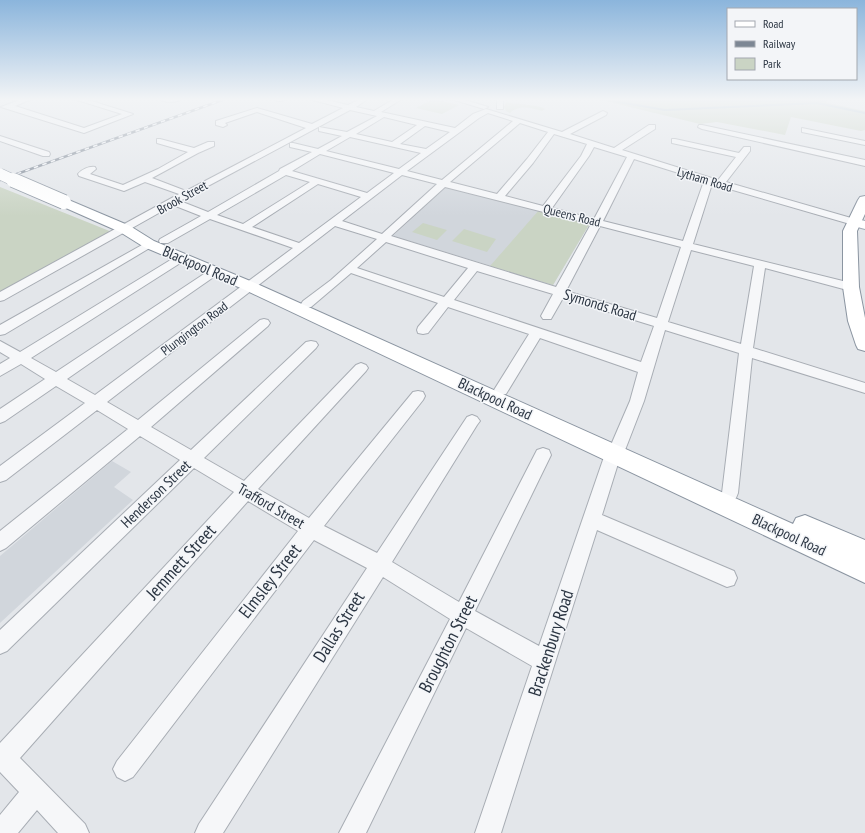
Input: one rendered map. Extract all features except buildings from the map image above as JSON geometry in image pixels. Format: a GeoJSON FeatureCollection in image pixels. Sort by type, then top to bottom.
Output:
{"type":"FeatureCollection","features":[{"type":"Feature","properties":{"kind":"highway","name":"Blackpool Road"},"geometry":{"type":"LineString","coordinates":[[0,174],[253,283],[616,449],[862,555]]}},
{"type":"Feature","properties":{"kind":"highway"},"geometry":{"type":"LineString","coordinates":[[865,200],[859,223],[850,231],[851,287],[856,321],[865,345]]}},
{"type":"Feature","properties":{"kind":"highway","name":"Blackpool Road"},"geometry":{"type":"LineString","coordinates":[[157,242],[181,258],[214,272],[253,283],[307,304],[501,390],[616,449],[730,493],[862,555]]}},
{"type":"Feature","properties":{"kind":"street"},"geometry":{"type":"LineString","coordinates":[[0,138],[46,154]]}},
{"type":"Feature","properties":{"kind":"street","name":"Brook Street"},"geometry":{"type":"LineString","coordinates":[[0,297],[292,138]]}},
{"type":"Feature","properties":{"kind":"street"},"geometry":{"type":"LineString","coordinates":[[0,332],[127,257],[208,215],[344,138]]}},
{"type":"Feature","properties":{"kind":"street"},"geometry":{"type":"LineString","coordinates":[[362,138],[427,152]]}},
{"type":"Feature","properties":{"kind":"street"},"geometry":{"type":"LineString","coordinates":[[393,145],[403,138]]}},
{"type":"Feature","properties":{"kind":"street","name":"Plungington Road"},"geometry":{"type":"LineString","coordinates":[[0,476],[447,138]]}},
{"type":"Feature","properties":{"kind":"street"},"geometry":{"type":"LineString","coordinates":[[307,304],[349,269],[495,138]]}},
{"type":"Feature","properties":{"kind":"street"},"geometry":{"type":"LineString","coordinates":[[499,197],[548,138]]}},
{"type":"Feature","properties":{"kind":"street","name":"Lytham Road"},"geometry":{"type":"LineString","coordinates":[[571,138],[715,182],[859,223]]}},
{"type":"Feature","properties":{"kind":"street"},"geometry":{"type":"LineString","coordinates":[[615,151],[635,138]]}},
{"type":"Feature","properties":{"kind":"street"},"geometry":{"type":"LineString","coordinates":[[749,138],[865,163]]}},
{"type":"Feature","properties":{"kind":"street"},"geometry":{"type":"LineString","coordinates":[[841,138],[865,143]]}},
{"type":"Feature","properties":{"kind":"street","name":"Brackenbury Road"},"geometry":{"type":"LineString","coordinates":[[488,833],[603,485],[616,449],[638,401],[646,369],[687,244],[715,182],[741,156],[754,139]]}},
{"type":"Feature","properties":{"kind":"street"},"geometry":{"type":"LineString","coordinates":[[161,141],[195,151]]}},
{"type":"Feature","properties":{"kind":"street"},"geometry":{"type":"LineString","coordinates":[[675,141],[741,156]]}},
{"type":"Feature","properties":{"kind":"street"},"geometry":{"type":"LineString","coordinates":[[92,170],[80,173],[124,188],[211,144]]}},
{"type":"Feature","properties":{"kind":"street"},"geometry":{"type":"LineString","coordinates":[[546,209],[585,156],[591,144]]}},
{"type":"Feature","properties":{"kind":"street","name":"Queens Road"},"geometry":{"type":"LineString","coordinates":[[293,145],[597,221],[851,287]]}},
{"type":"Feature","properties":{"kind":"street"},"geometry":{"type":"LineString","coordinates":[[547,316],[632,156]]}},
{"type":"Feature","properties":{"kind":"street"},"geometry":{"type":"LineString","coordinates":[[284,171],[368,196]]}},
{"type":"Feature","properties":{"kind":"street"},"geometry":{"type":"LineString","coordinates":[[144,179],[187,194]]}},
{"type":"Feature","properties":{"kind":"street"},"geometry":{"type":"LineString","coordinates":[[244,228],[317,181]]}},
{"type":"Feature","properties":{"kind":"street"},"geometry":{"type":"LineString","coordinates":[[173,202],[301,247]]}},
{"type":"Feature","properties":{"kind":"street","name":"Symonds Road"},"geometry":{"type":"LineString","coordinates":[[334,222],[865,388]]}},
{"type":"Feature","properties":{"kind":"street"},"geometry":{"type":"LineString","coordinates":[[0,371],[181,258]]}},
{"type":"Feature","properties":{"kind":"street"},"geometry":{"type":"LineString","coordinates":[[730,493],[746,350],[760,264]]}},
{"type":"Feature","properties":{"kind":"street"},"geometry":{"type":"LineString","coordinates":[[423,330],[475,266]]}},
{"type":"Feature","properties":{"kind":"street"},"geometry":{"type":"LineString","coordinates":[[349,269],[646,369]]}},
{"type":"Feature","properties":{"kind":"street"},"geometry":{"type":"LineString","coordinates":[[0,417],[55,378],[214,272]]}},
{"type":"Feature","properties":{"kind":"street"},"geometry":{"type":"LineString","coordinates":[[0,542],[263,324]]}},
{"type":"Feature","properties":{"kind":"street"},"geometry":{"type":"LineString","coordinates":[[501,390],[537,332]]}},
{"type":"Feature","properties":{"kind":"street","name":"Trafford Street"},"geometry":{"type":"LineString","coordinates":[[0,346],[311,529],[379,564],[462,614],[545,661]]}},
{"type":"Feature","properties":{"kind":"street","name":"Henderson Street"},"geometry":{"type":"LineString","coordinates":[[0,644],[310,346]]}},
{"type":"Feature","properties":{"kind":"street","name":"Jemmett Street"},"geometry":{"type":"LineString","coordinates":[[2,756],[246,491],[358,372]]}},
{"type":"Feature","properties":{"kind":"street","name":"Elmsley Street"},"geometry":{"type":"LineString","coordinates":[[125,769],[311,529],[415,398]]}},
{"type":"Feature","properties":{"kind":"street","name":"Dallas Street"},"geometry":{"type":"LineString","coordinates":[[208,833],[379,564],[467,429]]}},
{"type":"Feature","properties":{"kind":"street","name":"Broughton Street"},"geometry":{"type":"LineString","coordinates":[[352,833],[540,462]]}},
{"type":"Feature","properties":{"kind":"street"},"geometry":{"type":"LineString","coordinates":[[592,519],[727,578]]}},
{"type":"Feature","properties":{"kind":"street"},"geometry":{"type":"LineString","coordinates":[[2,756],[76,833]]}},
{"type":"Feature","properties":{"kind":"street"},"geometry":{"type":"LineString","coordinates":[[1,833],[36,792]]}},
{"type":"Feature","properties":{"kind":"shaded area"},"geometry":{"type":"Polygon","coordinates":[[[447,186],[590,223],[553,285],[393,236],[447,186]]]}},
{"type":"Feature","properties":{"kind":"shaded area"},"geometry":{"type":"Polygon","coordinates":[[[112,461],[131,472],[114,487],[133,500],[0,623],[0,556],[112,461]]]}},
{"type":"Feature","properties":{"kind":"green space"},"geometry":{"type":"Polygon","coordinates":[[[0,187],[112,232],[0,293],[0,187]]]}},
{"type":"Feature","properties":{"kind":"green space"},"geometry":{"type":"Polygon","coordinates":[[[539,210],[590,223],[553,285],[490,266],[539,210]]]}},
{"type":"Feature","properties":{"kind":"green space"},"geometry":{"type":"Polygon","coordinates":[[[423,223],[447,230],[437,240],[412,232],[423,223]]]}},
{"type":"Feature","properties":{"kind":"green space"},"geometry":{"type":"Polygon","coordinates":[[[464,229],[496,239],[487,252],[452,241],[464,229]]]}},
{"type":"Feature","properties":{"kind":"railway"},"geometry":{"type":"LineString","coordinates":[[0,180],[117,138]]}}]}
